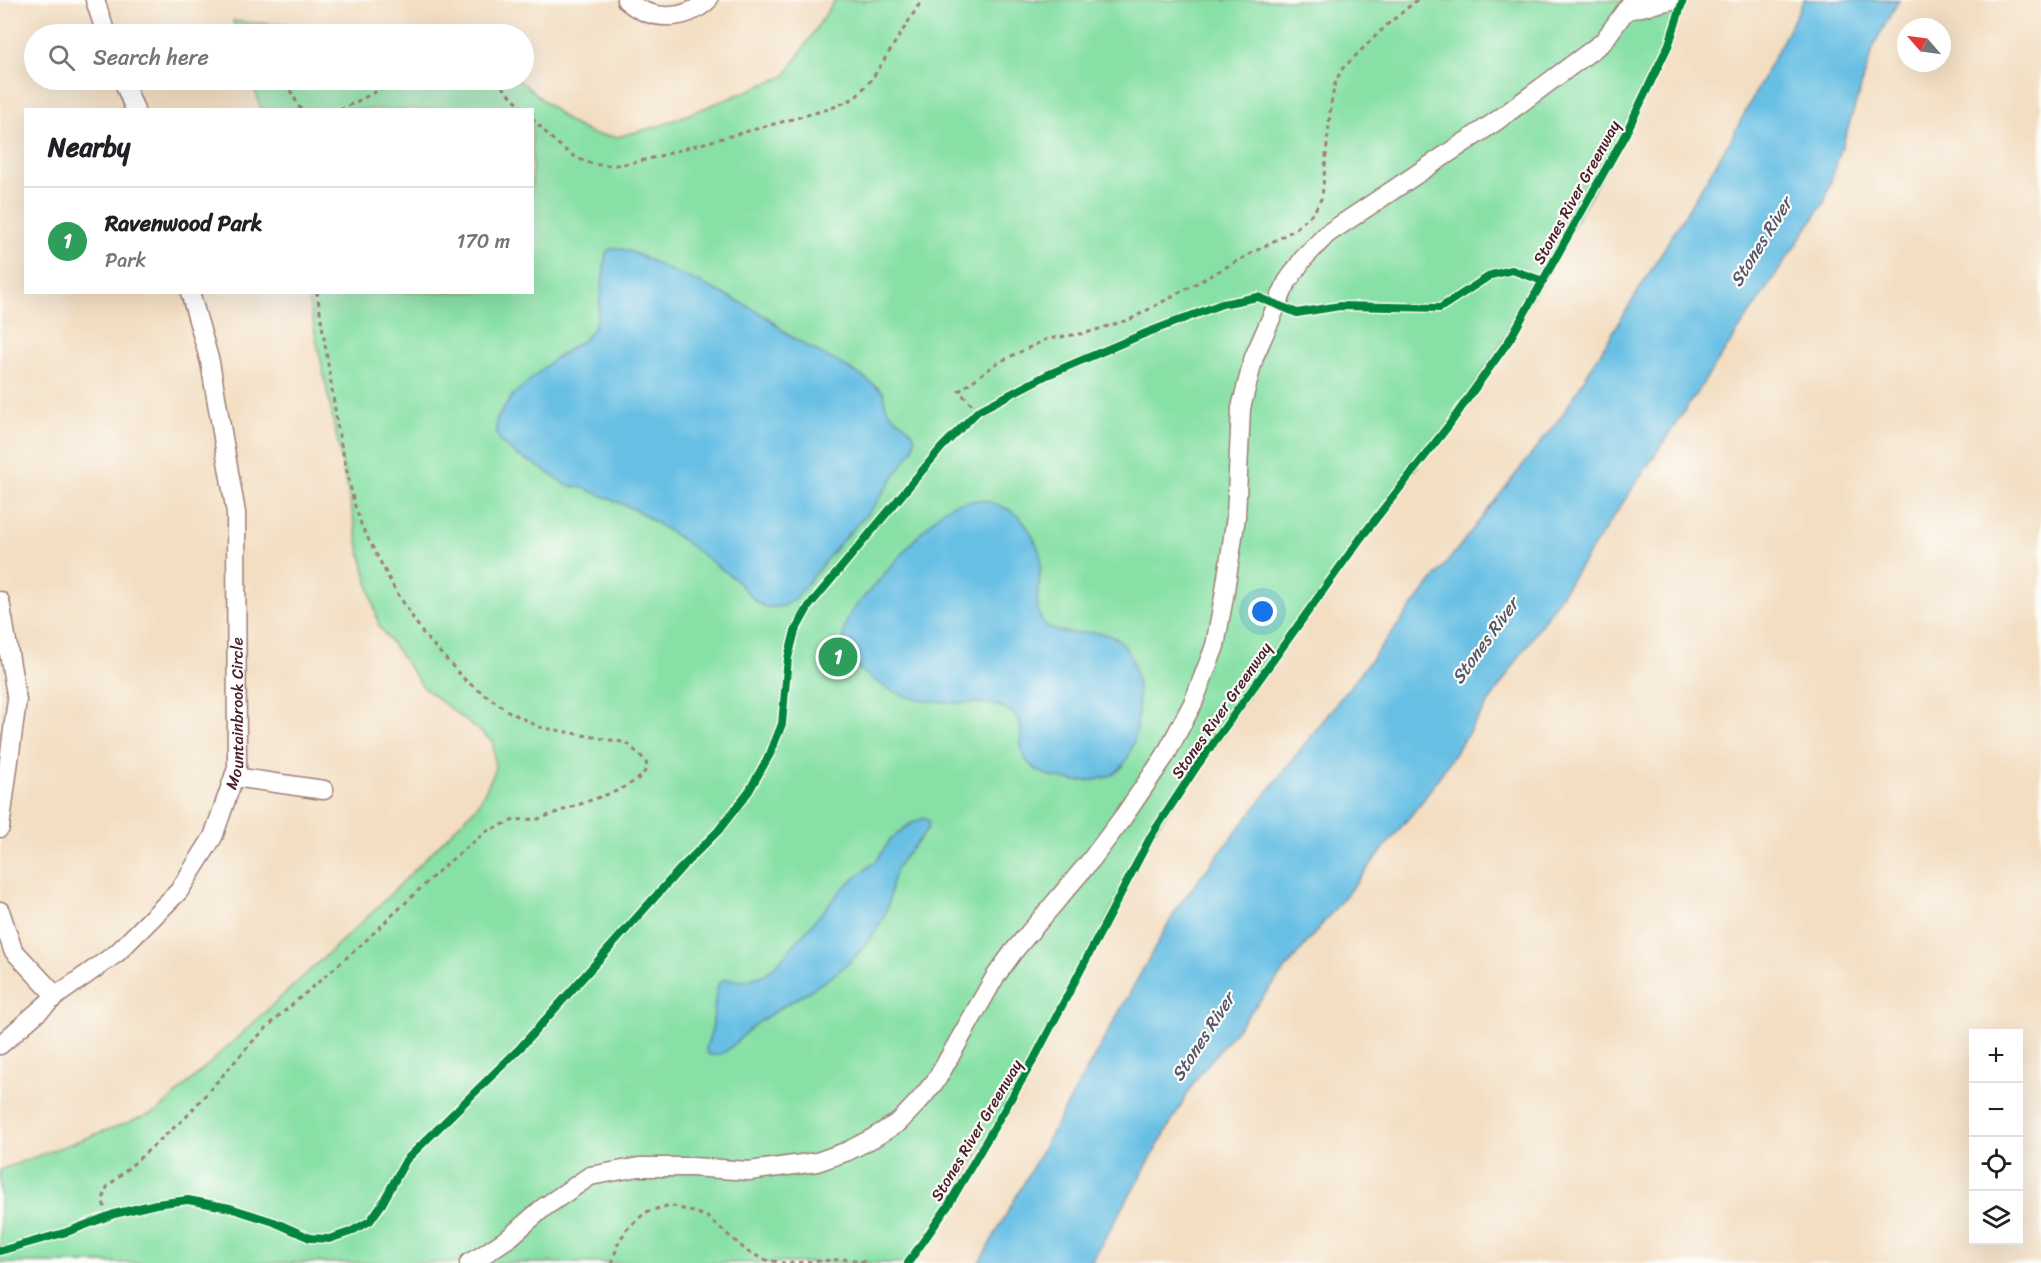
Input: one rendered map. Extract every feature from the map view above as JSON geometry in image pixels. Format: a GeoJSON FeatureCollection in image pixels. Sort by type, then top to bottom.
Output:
{"type":"FeatureCollection","features":[{"type":"Feature","properties":{"kind":"street"},"geometry":{"type":"LineString","coordinates":[[95,0],[103,24]]}},
{"type":"Feature","properties":{"kind":"street"},"geometry":{"type":"LineString","coordinates":[[626,0],[645,12],[666,16],[686,14],[708,0]]}},
{"type":"Feature","properties":{"kind":"street"},"geometry":{"type":"LineString","coordinates":[[469,1263],[510,1237],[543,1208],[590,1176],[639,1167],[692,1167],[749,1171],[818,1162],[848,1151],[899,1122],[937,1079],[995,977],[1013,952],[1091,860],[1124,816],[1165,756],[1193,703],[1215,645],[1224,597],[1236,517],[1241,408],[1254,357],[1287,282],[1327,234],[1495,122],[1578,62],[1603,42],[1631,5],[1672,0]]}},
{"type":"Feature","properties":{"kind":"street"},"geometry":{"type":"LineString","coordinates":[[127,90],[134,108]]}},
{"type":"Feature","properties":{"kind":"street","name":"Mountainbrook Circle"},"geometry":{"type":"LineString","coordinates":[[0,1045],[56,996],[117,953],[178,891],[213,837],[237,768],[236,513],[210,362],[191,294]]}},
{"type":"Feature","properties":{"kind":"street"},"geometry":{"type":"LineString","coordinates":[[0,601],[17,700],[0,828]]}},
{"type":"Feature","properties":{"kind":"street"},"geometry":{"type":"LineString","coordinates":[[234,777],[324,790]]}},
{"type":"Feature","properties":{"kind":"street"},"geometry":{"type":"LineString","coordinates":[[0,911],[13,950],[56,996]]}},
{"type":"Feature","properties":{"kind":"path"},"geometry":{"type":"LineString","coordinates":[[534,120],[548,136],[580,160],[613,166],[829,109],[855,98],[872,80],[922,0]]}},
{"type":"Feature","properties":{"kind":"path"},"geometry":{"type":"LineString","coordinates":[[978,411],[959,391],[998,363],[1047,339],[1086,333],[1131,318],[1294,230],[1314,212],[1322,197],[1331,103],[1341,70],[1388,24],[1417,0]]}},
{"type":"Feature","properties":{"kind":"path"},"geometry":{"type":"LineString","coordinates":[[290,90],[300,108]]}},
{"type":"Feature","properties":{"kind":"path"},"geometry":{"type":"LineString","coordinates":[[344,108],[379,90]]}},
{"type":"Feature","properties":{"kind":"path"},"geometry":{"type":"LineString","coordinates":[[506,90],[523,108]]}},
{"type":"Feature","properties":{"kind":"path"},"geometry":{"type":"LineString","coordinates":[[106,1216],[103,1200],[106,1187],[186,1117],[252,1042],[279,1016],[360,946],[444,866],[487,831],[514,820],[538,819],[617,791],[637,780],[646,769],[646,761],[627,743],[539,727],[508,711],[466,681],[424,635],[362,527],[354,503],[339,435],[317,294]]}},
{"type":"Feature","properties":{"kind":"path"},"geometry":{"type":"LineString","coordinates":[[971,418],[988,406]]}},
{"type":"Feature","properties":{"kind":"path"},"geometry":{"type":"LineString","coordinates":[[612,1263],[618,1244],[626,1230],[646,1212],[670,1205],[705,1216],[748,1252],[766,1260],[787,1263],[849,1259],[870,1263]]}},
{"type":"Feature","properties":{"kind":"green space"},"geometry":{"type":"Polygon","coordinates":[[[835,0],[1683,0],[1669,44],[1626,133],[1542,281],[1449,425],[1360,539],[1197,766],[1151,836],[1033,1061],[948,1206],[908,1263],[0,1263],[0,1170],[158,1111],[375,910],[478,805],[495,771],[493,742],[424,688],[379,626],[360,551],[307,294],[534,294],[534,108],[261,108],[255,90],[531,90],[569,122],[592,134],[617,137],[659,126],[785,76],[835,0]]]}},
{"type":"Feature","properties":{"kind":"green space"},"geometry":{"type":"Polygon","coordinates":[[[233,21],[271,24],[234,24],[233,21]]]}},
{"type":"Feature","properties":{"kind":"water","name":"Stones River"},"geometry":{"type":"Polygon","coordinates":[[[1804,0],[1899,0],[1875,43],[1824,203],[1424,799],[1196,1079],[1091,1263],[979,1263],[1179,905],[1563,414],[1730,141],[1804,0]]]}},
{"type":"Feature","properties":{"kind":"water"},"geometry":{"type":"Polygon","coordinates":[[[618,248],[703,284],[768,318],[790,336],[873,384],[884,393],[885,403],[891,414],[912,431],[914,443],[912,451],[874,506],[794,600],[784,606],[765,607],[756,602],[736,580],[681,539],[636,510],[584,488],[566,485],[518,456],[500,442],[496,433],[497,419],[512,396],[554,359],[585,339],[594,327],[598,315],[606,253],[610,249],[618,248]]]}},
{"type":"Feature","properties":{"kind":"water"},"geometry":{"type":"Polygon","coordinates":[[[982,500],[1014,513],[1030,530],[1041,557],[1037,599],[1040,618],[1045,625],[1062,632],[1112,636],[1120,641],[1128,652],[1134,667],[1137,686],[1137,724],[1128,758],[1120,769],[1111,775],[1094,780],[1077,781],[1046,775],[1032,767],[1027,761],[1021,748],[1020,725],[1008,710],[990,704],[917,699],[894,692],[859,669],[848,656],[844,635],[851,612],[944,509],[954,504],[982,500]]]}},
{"type":"Feature","properties":{"kind":"water"},"geometry":{"type":"Polygon","coordinates":[[[924,818],[929,821],[928,828],[897,868],[889,903],[873,935],[859,953],[830,978],[752,1027],[726,1051],[714,1055],[708,1054],[706,1048],[712,1030],[719,983],[725,979],[744,981],[766,974],[844,887],[877,860],[890,840],[910,824],[924,818]]]}},
{"type":"Feature","properties":{"kind":"cycle path","name":"Stones River Greenway"},"geometry":{"type":"LineString","coordinates":[[908,1263],[948,1206],[1033,1061],[1151,836],[1197,766],[1360,539],[1449,425],[1510,339],[1626,133],[1669,44],[1683,0]]}},
{"type":"Feature","properties":{"kind":"cycle path"},"geometry":{"type":"LineString","coordinates":[[0,1251],[67,1232],[114,1214],[156,1204],[188,1200],[230,1208],[274,1222],[310,1238],[329,1239],[350,1232],[370,1221],[406,1160],[520,1048],[681,868],[718,831],[749,791],[770,754],[782,724],[788,658],[795,631],[809,606],[942,447],[978,411],[1047,375],[1222,304],[1258,297],[1297,313],[1340,306],[1440,308],[1491,275],[1512,270],[1543,281]]}},
{"type":"Feature","properties":{"kind":"place","name":"Ravenwood Park"},"geometry":{"type":"Point","coordinates":[838,657]}}]}
